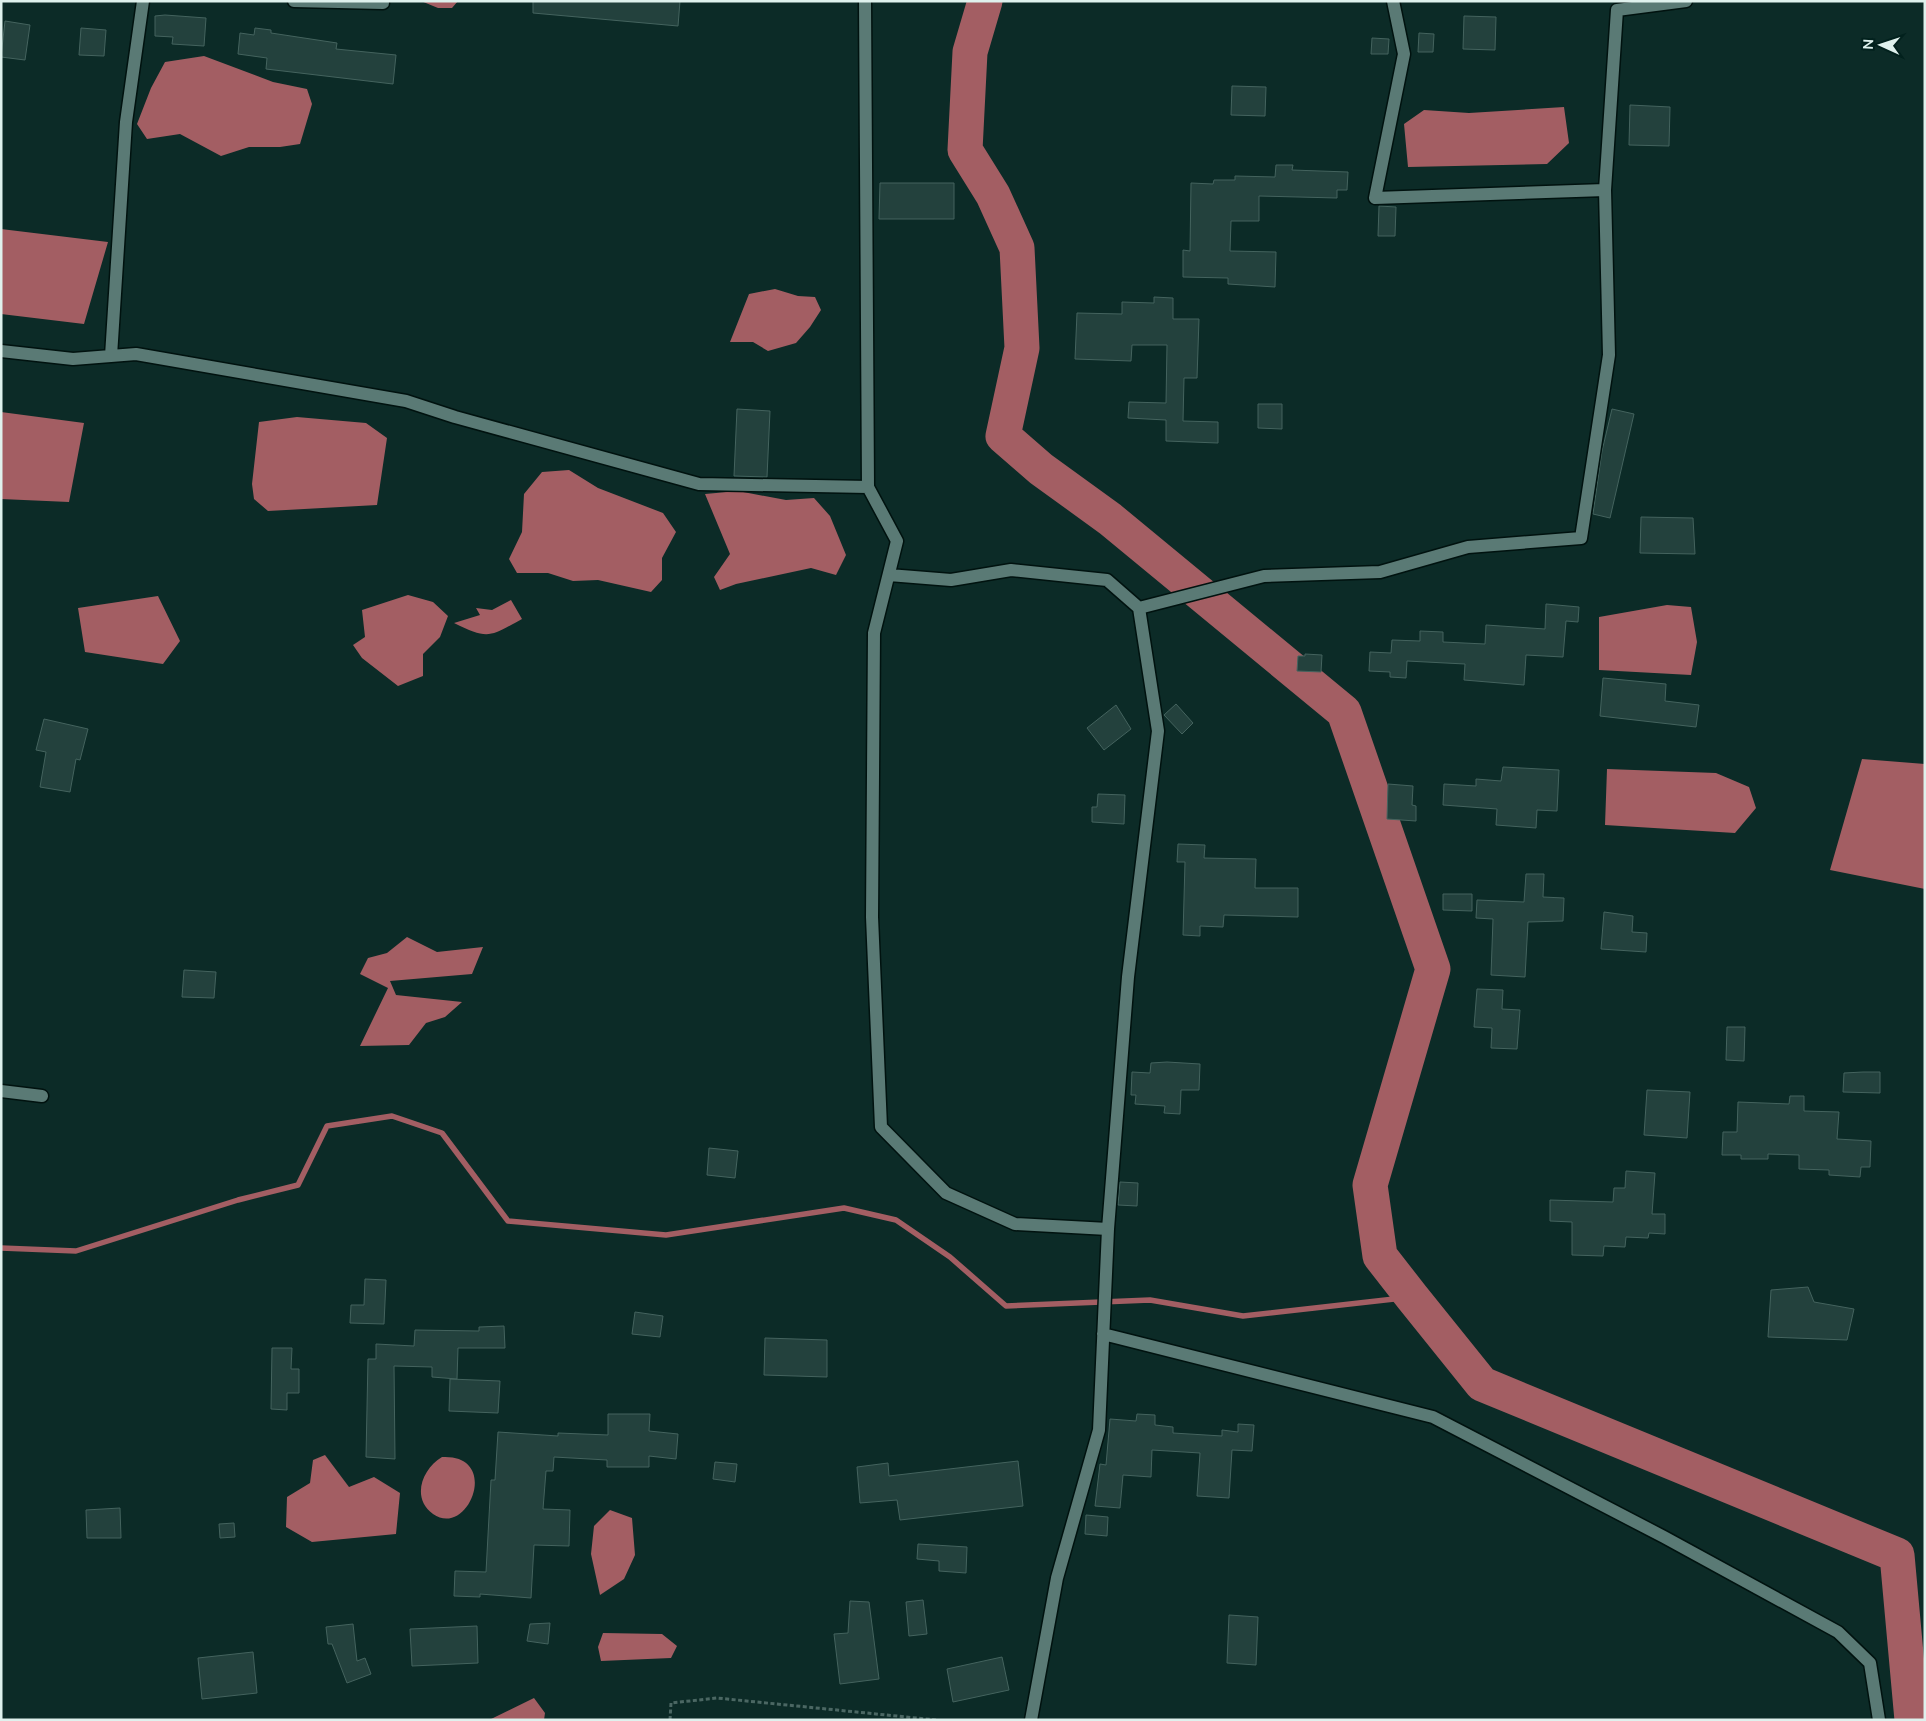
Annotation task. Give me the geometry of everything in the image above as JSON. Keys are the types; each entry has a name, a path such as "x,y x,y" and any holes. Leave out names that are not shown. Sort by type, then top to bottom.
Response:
{"street":[{"path":"111,356 126,122 142,1"},
{"path":"294,1 383,3"},
{"path":"865,1 868,487 898,541 874,633 872,917 881,1127 946,1193 1015,1224 1108,1229"},
{"path":"1393,1 1404,54 1375,198 1605,190"},
{"path":"1139,608 1264,576 1380,572 1468,548 1581,538 1609,355 1605,190 1617,10 1686,1"},
{"path":"1,351 73,358 136,354 406,401 473,422 699,484 868,487"},
{"path":"889,575 951,580 1011,570 1107,580 1139,608 1158,731 1128,977 1108,1229 1099,1430 1056,1578 1031,1720"},
{"path":"1,1091 42,1096"},
{"path":"1103,1334 1433,1417 1664,1537 1838,1632 1870,1663 1879,1720"}],"path":[{"path":"670,1720 671,1702 716,1698 936,1720"}],"shaded area":[{"path":"421,1 458,1 452,8 438,8"},
{"path":"204,56 273,82 307,89 312,104 300,144 280,147 249,147 221,156 180,134 147,139 137,124 151,88 165,62"},
{"path":"1564,107 1569,143 1547,164 1408,167 1404,124 1424,110 1469,113"},
{"path":"1,229 108,242 84,324 1,314"},
{"path":"775,289 798,296 815,297 821,310 810,327 796,343 768,351 753,342 730,342 749,294"},
{"path":"1,412 84,423 69,502 1,499"},
{"path":"297,417 366,423 387,438 377,505 268,511 254,499 252,484 259,422"},
{"path":"569,470 598,488 663,513 676,532 662,558 662,580 651,592 598,580 573,581 548,573 517,573 509,559 522,532 524,494 542,472"},
{"path":"738,491 786,500 814,498 830,516 846,555 836,575 811,568 736,584 720,590 714,577 730,554 705,494"},
{"path":"408,595 433,602 448,616 440,637 423,654 423,676 398,686 362,658 353,645 365,637 362,610"},
{"path":"158,596 180,641 163,664 85,652 78,608"},
{"path":"511,600 522,619 495,633 482,634 454,623 480,615 476,608 492,610"},
{"path":"1667,605 1691,607 1697,642 1691,675 1599,670 1599,617"},
{"path":"1862,759 1925,764 1925,889 1830,870"},
{"path":"1607,769 1716,773 1749,787 1756,808 1735,833 1605,825"},
{"path":"407,937 437,952 483,947 472,974 390,981 396,995 462,1002 445,1017 426,1023 409,1045 360,1046 388,988 360,974 368,958 387,953"},
{"path":"325,1455 349,1487 374,1477 400,1493 396,1534 312,1542 286,1527 287,1497 310,1483 313,1460"},
{"path":"442,1457 460,1460 471,1468 475,1480 473,1494 467,1506 458,1515 446,1519 433,1514 426,1507 422,1500 421,1492 422,1484 429,1469"},
{"path":"610,1510 632,1518 635,1555 624,1579 600,1595 591,1554 594,1526"},
{"path":"603,1633 662,1634 677,1646 671,1658 601,1661 598,1647"},
{"path":"534,1698 545,1713 544,1720 489,1720"}],"building":[{"path":"533,1 680,1 678,26 533,13"},
{"path":"155,16 206,18 204,46 172,44 173,37 155,36"},
{"path":"1464,16 1496,17 1495,50 1463,49"},
{"path":"5,21 30,25 25,60 1,57"},
{"path":"81,28 106,30 104,56 79,55"},
{"path":"255,28 271,30 271,33 337,43 336,49 396,55 393,84 266,69 267,58 238,54 240,33 254,35"},
{"path":"1419,33 1434,34 1433,52 1418,52"},
{"path":"1372,38 1389,39 1388,54 1371,54"},
{"path":"1232,86 1266,87 1265,116 1231,115"},
{"path":"1630,105 1670,107 1669,146 1629,145"},
{"path":"1276,165 1293,165 1292,170 1348,172 1347,190 1337,190 1337,198 1259,196 1259,221 1231,221 1230,251 1276,252 1275,287 1228,284 1228,278 1183,277 1183,250 1190,251 1191,183 1213,184 1214,180 1235,180 1235,176 1275,177"},
{"path":"880,183 954,183 954,219 879,219"},
{"path":"1379,206 1396,207 1395,236 1378,236"},
{"path":"1154,297 1173,298 1173,319 1199,319 1197,378 1184,378 1183,421 1218,422 1218,443 1166,441 1166,420 1128,418 1129,402 1166,403 1167,345 1132,345 1131,361 1075,359 1077,313 1122,314 1122,302 1154,303"},
{"path":"1258,404 1282,404 1282,429 1258,428"},
{"path":"737,409 770,411 767,477 734,476"},
{"path":"1612,409 1634,414 1610,518 1593,514 1602,451"},
{"path":"1641,517 1693,518 1695,554 1640,553"},
{"path":"1546,604 1579,607 1578,622 1566,621 1563,657 1526,655 1524,685 1464,680 1465,664 1407,661 1406,678 1390,677 1390,672 1369,671 1370,652 1391,653 1392,640 1420,641 1420,631 1443,632 1443,642 1485,644 1486,625 1545,629"},
{"path":"1305,654 1322,655 1321,672 1297,671 1298,656 1305,656"},
{"path":"1603,678 1666,684 1665,701 1699,705 1696,727 1600,716"},
{"path":"1176,704 1193,723 1182,734 1164,715"},
{"path":"1116,705 1131,729 1104,750 1087,728"},
{"path":"44,719 88,729 80,760 76,759 70,792 40,787 46,752 36,750"},
{"path":"1503,767 1559,770 1557,811 1537,810 1536,828 1496,825 1497,809 1443,805 1444,784 1476,786 1476,779 1501,781"},
{"path":"1388,784 1413,786 1412,805 1416,806 1416,821 1387,819"},
{"path":"1098,794 1125,795 1124,824 1092,822 1092,807 1097,807"},
{"path":"1178,844 1205,845 1204,858 1256,859 1255,888 1298,888 1298,917 1224,915 1223,927 1200,926 1200,936 1183,935 1185,862 1177,862"},
{"path":"1526,874 1544,874 1543,897 1564,898 1563,921 1528,922 1525,977 1491,975 1493,919 1476,918 1477,900 1524,902"},
{"path":"1443,894 1472,894 1472,911 1443,910"},
{"path":"1604,912 1633,916 1632,932 1647,933 1646,952 1601,949"},
{"path":"184,970 216,972 214,998 182,997"},
{"path":"1477,989 1503,990 1502,1009 1520,1010 1517,1049 1491,1048 1492,1028 1474,1027"},
{"path":"1727,1027 1745,1027 1744,1061 1726,1060"},
{"path":"1151,1063 1200,1064 1199,1090 1181,1090 1180,1114 1164,1113 1165,1106 1135,1104 1136,1095 1131,1095 1132,1072 1150,1073"},
{"path":"1880,1072 1880,1093 1843,1092 1844,1073"},
{"path":"1647,1090 1690,1092 1687,1138 1644,1135"},
{"path":"1790,1096 1804,1096 1804,1111 1839,1112 1837,1139 1871,1141 1870,1167 1861,1167 1860,1177 1829,1175 1829,1170 1799,1169 1799,1155 1768,1154 1768,1159 1741,1159 1741,1155 1722,1155 1723,1132 1737,1132 1738,1102 1789,1104"},
{"path":"709,1148 738,1151 735,1178 707,1175"},
{"path":"1626,1171 1655,1173 1652,1214 1665,1214 1665,1234 1649,1233 1648,1238 1626,1237 1625,1247 1604,1246 1603,1256 1572,1255 1572,1222 1550,1221 1550,1200 1613,1202 1614,1188 1625,1188"},
{"path":"1120,1182 1138,1183 1137,1206 1118,1205"},
{"path":"365,1279 386,1280 384,1324 350,1323 351,1305 364,1305"},
{"path":"1808,1287 1814,1302 1854,1309 1847,1340 1768,1337 1771,1290"},
{"path":"635,1312 663,1316 660,1337 632,1334"},
{"path":"504,1326 505,1348 458,1348 457,1379 432,1377 432,1367 394,1366 395,1459 366,1457 368,1359 376,1359 376,1344 414,1346 415,1330 479,1331 479,1327"},
{"path":"765,1338 827,1340 827,1377 764,1375"},
{"path":"272,1348 292,1348 291,1369 299,1369 299,1393 287,1393 287,1410 271,1409"},
{"path":"450,1379 500,1381 498,1413 449,1411"},
{"path":"608,1414 650,1414 649,1431 678,1434 676,1459 649,1456 649,1467 607,1467 607,1460 554,1457 553,1471 546,1471 543,1509 570,1510 569,1546 534,1545 531,1598 480,1594 480,1597 454,1596 455,1571 486,1572 491,1480 495,1480 498,1432 558,1436 558,1433 608,1435"},
{"path":"1137,1414 1155,1415 1155,1425 1173,1427 1173,1433 1222,1436 1222,1430 1238,1432 1238,1424 1254,1425 1252,1451 1232,1450 1229,1498 1197,1496 1200,1453 1152,1450 1151,1477 1123,1475 1120,1508 1095,1506 1100,1464 1106,1465 1110,1419 1136,1421"},
{"path":"1018,1461 1023,1506 900,1520 897,1500 860,1503 857,1467 888,1463 889,1476"},
{"path":"715,1462 737,1464 735,1482 713,1479"},
{"path":"120,1508 121,1538 87,1538 86,1510"},
{"path":"1086,1515 1108,1517 1107,1536 1085,1534"},
{"path":"234,1523 235,1537 220,1538 219,1524"},
{"path":"918,1544 967,1547 966,1573 939,1571 939,1561 917,1559"},
{"path":"923,1600 927,1634 909,1636 906,1602"},
{"path":"850,1601 869,1602 879,1679 840,1684 834,1634 848,1633"},
{"path":"1229,1615 1258,1617 1256,1665 1227,1663"},
{"path":"550,1623 548,1644 527,1641 530,1624"},
{"path":"353,1624 357,1661 365,1658 371,1674 347,1683 332,1644 328,1644 326,1627"},
{"path":"477,1626 478,1663 412,1666 410,1629"},
{"path":"253,1652 257,1693 202,1699 198,1658"},
{"path":"1002,1657 1009,1690 953,1702 947,1669"}],"waterway":[{"path":"985,1 970,52 965,150 993,195 1017,248 1022,348 1003,436 1041,469 1110,519 1344,712 1433,969 1370,1185 1380,1256 1482,1384 1897,1555 1912,1720"},
{"path":"1,1248 76,1251 238,1200 298,1185 327,1126 392,1116 442,1133 508,1221 666,1235 844,1208 896,1220 950,1257 1006,1306 1150,1300 1243,1316 1412,1297"}]}
